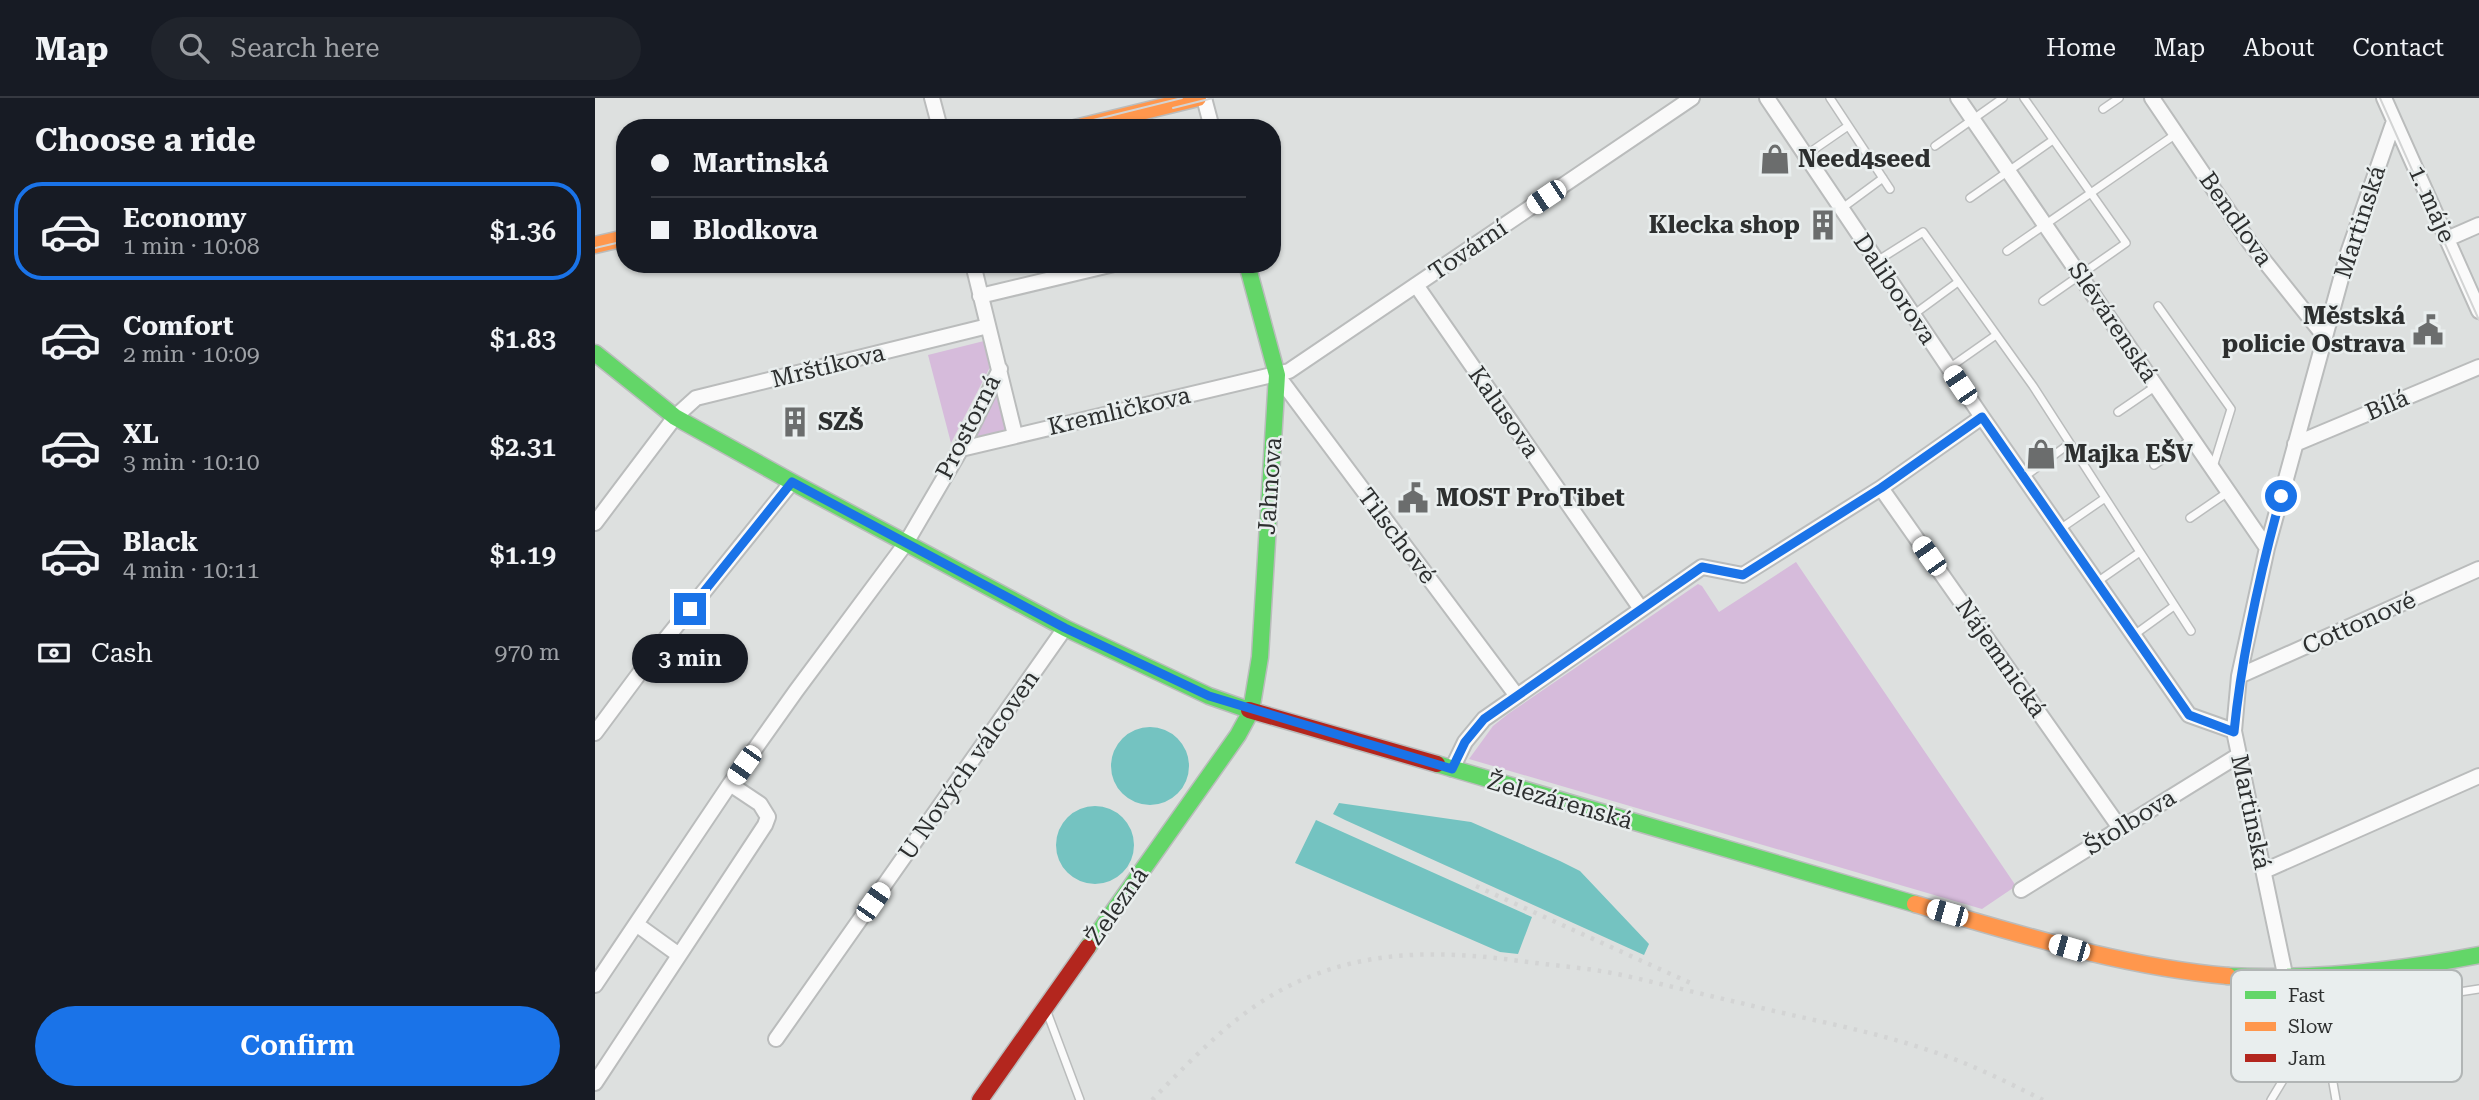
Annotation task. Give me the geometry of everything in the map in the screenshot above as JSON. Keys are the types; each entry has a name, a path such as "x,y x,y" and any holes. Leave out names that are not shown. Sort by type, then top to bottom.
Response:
{"street":[{"path":"932,98 938,119"},
{"path":"1112,119 1198,98"},
{"path":"1204,98 1210,119"},
{"name":"Tovární","path":"1277,375 1289,371 1692,98"},
{"name":"Slévárenská","path":"1958,98 2267,548"},
{"name":"Bendlova","path":"2152,98 2250,243 2325,337"},
{"name":"1. máje","path":"2384,98 2479,311"},
{"name":"Daliborova","path":"1772,100 1805,156 2189,715 2234,732"},
{"name":"Martinská","path":"2284,970 2234,732 2239,676 2267,548 2348,253 2394,121"},
{"path":"2447,239 2479,225"},
{"path":"595,245 616,240"},
{"name":"Prostorná","path":"595,985 730,784 906,543 961,449 1000,369 974,273"},
{"path":"980,296 1076,273"},
{"name":"Jahnova","path":"1249,273 1277,375 1260,657 1251,711"},
{"name":"Kalusova","path":"1416,285 1641,609"},
{"name":"Mrštíkova","path":"595,523 675,418 696,398 988,326"},
{"name":"Železárenská","path":"595,354 675,418 1065,628 1209,696 1251,711 2069,948 2166,969 2231,976"},
{"name":"Bílá","path":"2295,444 2479,367"},
{"path":"1000,369 1015,435"},
{"name":"Kremličkova","path":"961,449 1277,375"},
{"name":"Tilschové","path":"1277,375 1517,696"},
{"path":"1452,769 1461,749 1477,726 1702,567 1743,575 1881,488 1982,417"},
{"path":"595,733 656,651 792,482"},
{"name":"Nájemnická","path":"1881,488 2120,828"},
{"name":"Cottonové","path":"2239,676 2479,569"},
{"name":"U Nových válcoven","path":"776,1039 1065,628"},
{"name":"Železná","path":"980,1100 1238,734 1251,711"},
{"name":"Štolbova","path":"2021,890 2239,755"},
{"path":"2264,871 2479,776"},
{"path":"595,1083 765,825 768,817 760,804 730,784"},
{"path":"636,924 678,955"},
{"name":"Železárenská","path":"2397,970 2479,955"}],"lane":[{"path":"1830,98 1889,189"},
{"path":"1935,146 2003,98"},
{"path":"2024,98 2126,243 2043,301"},
{"path":"2103,109 2119,98"},
{"path":"1805,156 1848,126"},
{"path":"2007,251 2176,134"},
{"path":"1971,198 2053,140"},
{"path":"1841,209 1883,178"},
{"path":"1877,261 1923,232 2033,386 2191,631"},
{"path":"1913,315 1958,282"},
{"path":"2158,306 2231,409 2213,468"},
{"path":"1949,368 1996,335"},
{"path":"2118,412 2157,385"},
{"path":"2154,465 2193,439"},
{"path":"2024,477 2069,444"},
{"path":"2190,518 2229,492"},
{"path":"2060,529 2105,498"},
{"path":"2097,582 2140,552"},
{"path":"2134,635 2174,606"},
{"path":"1045,1008 1080,1100"},
{"path":"2271,1100 2282,1082"},
{"path":"2333,1082 2336,1100"}],"shaded area":[{"path":"984,341 990,367 951,443 928,355"},
{"path":"997,388 1007,432 970,441"},
{"path":"1796,562 2016,886 1982,909 1469,759 1493,726 1508,714 1698,584 1719,612"}],"water":[{"path":"1142,727 1158,727 1172,733 1183,744 1189,758 1189,774 1183,788 1172,799 1158,805 1142,805 1128,799 1117,788 1111,774 1111,758 1117,744 1128,733"},
{"path":"1339,803 1471,822 1560,861 1580,871 1649,944 1644,955 1345,820 1333,814"},
{"path":"1095,806 1110,809 1122,818 1131,830 1134,845 1131,860 1122,872 1110,881 1095,884 1080,881 1068,872 1059,860 1056,845 1059,830 1068,818 1080,809"},
{"path":"1316,820 1532,917 1518,954 1500,952 1295,863"}],"tram line":[{"path":"1097,119 1182,98"},
{"path":"1173,108 1213,98"},
{"path":"2380,98 2479,320"},
{"path":"595,248 616,243"}],"railway":[{"path":"1476,886 1695,985"},
{"path":"1152,1100 1226,1028 1246,1012 1290,985 1340,966 1393,956 1420,955 1501,959 1606,972 1648,981 1908,1044 1959,1061 2043,1100"}],"traffic: fast":[{"path":"1088,947 1238,735 1251,711 1260,657 1277,375 1249,273"},
{"path":"595,353 675,417 792,482 1065,628 1209,696 1249,710"},
{"path":"1437,764 1915,904"},
{"path":"2381,970 2479,955"}],"traffic: slow":[{"path":"1112,119 1198,98"},
{"path":"595,245 616,240"},
{"path":"1915,904 2108,957 2228,976"}],"traffic: jam":[{"path":"1249,710 1437,764"},
{"path":"980,1100 1088,947"}],"place":[{"name":"Need4seed","path":"1775,159"},
{"name":"Klecka shop","path":"1823,225"},
{"name":"Městská policie Ostrava","path":"2428,330"},
{"name":"SZŠ","path":"795,422"},
{"name":"Majka EŠV","path":"2041,454"},
{"name":"MOST ProTibet","path":"1413,498"}],"route":[{"path":"690,609 792,482 1065,628 1218,700 1452,769 1465,742 1484,719 1702,567 1743,575 1881,488 1982,417 2189,715 2234,732 2239,676 2281,496"}]}
